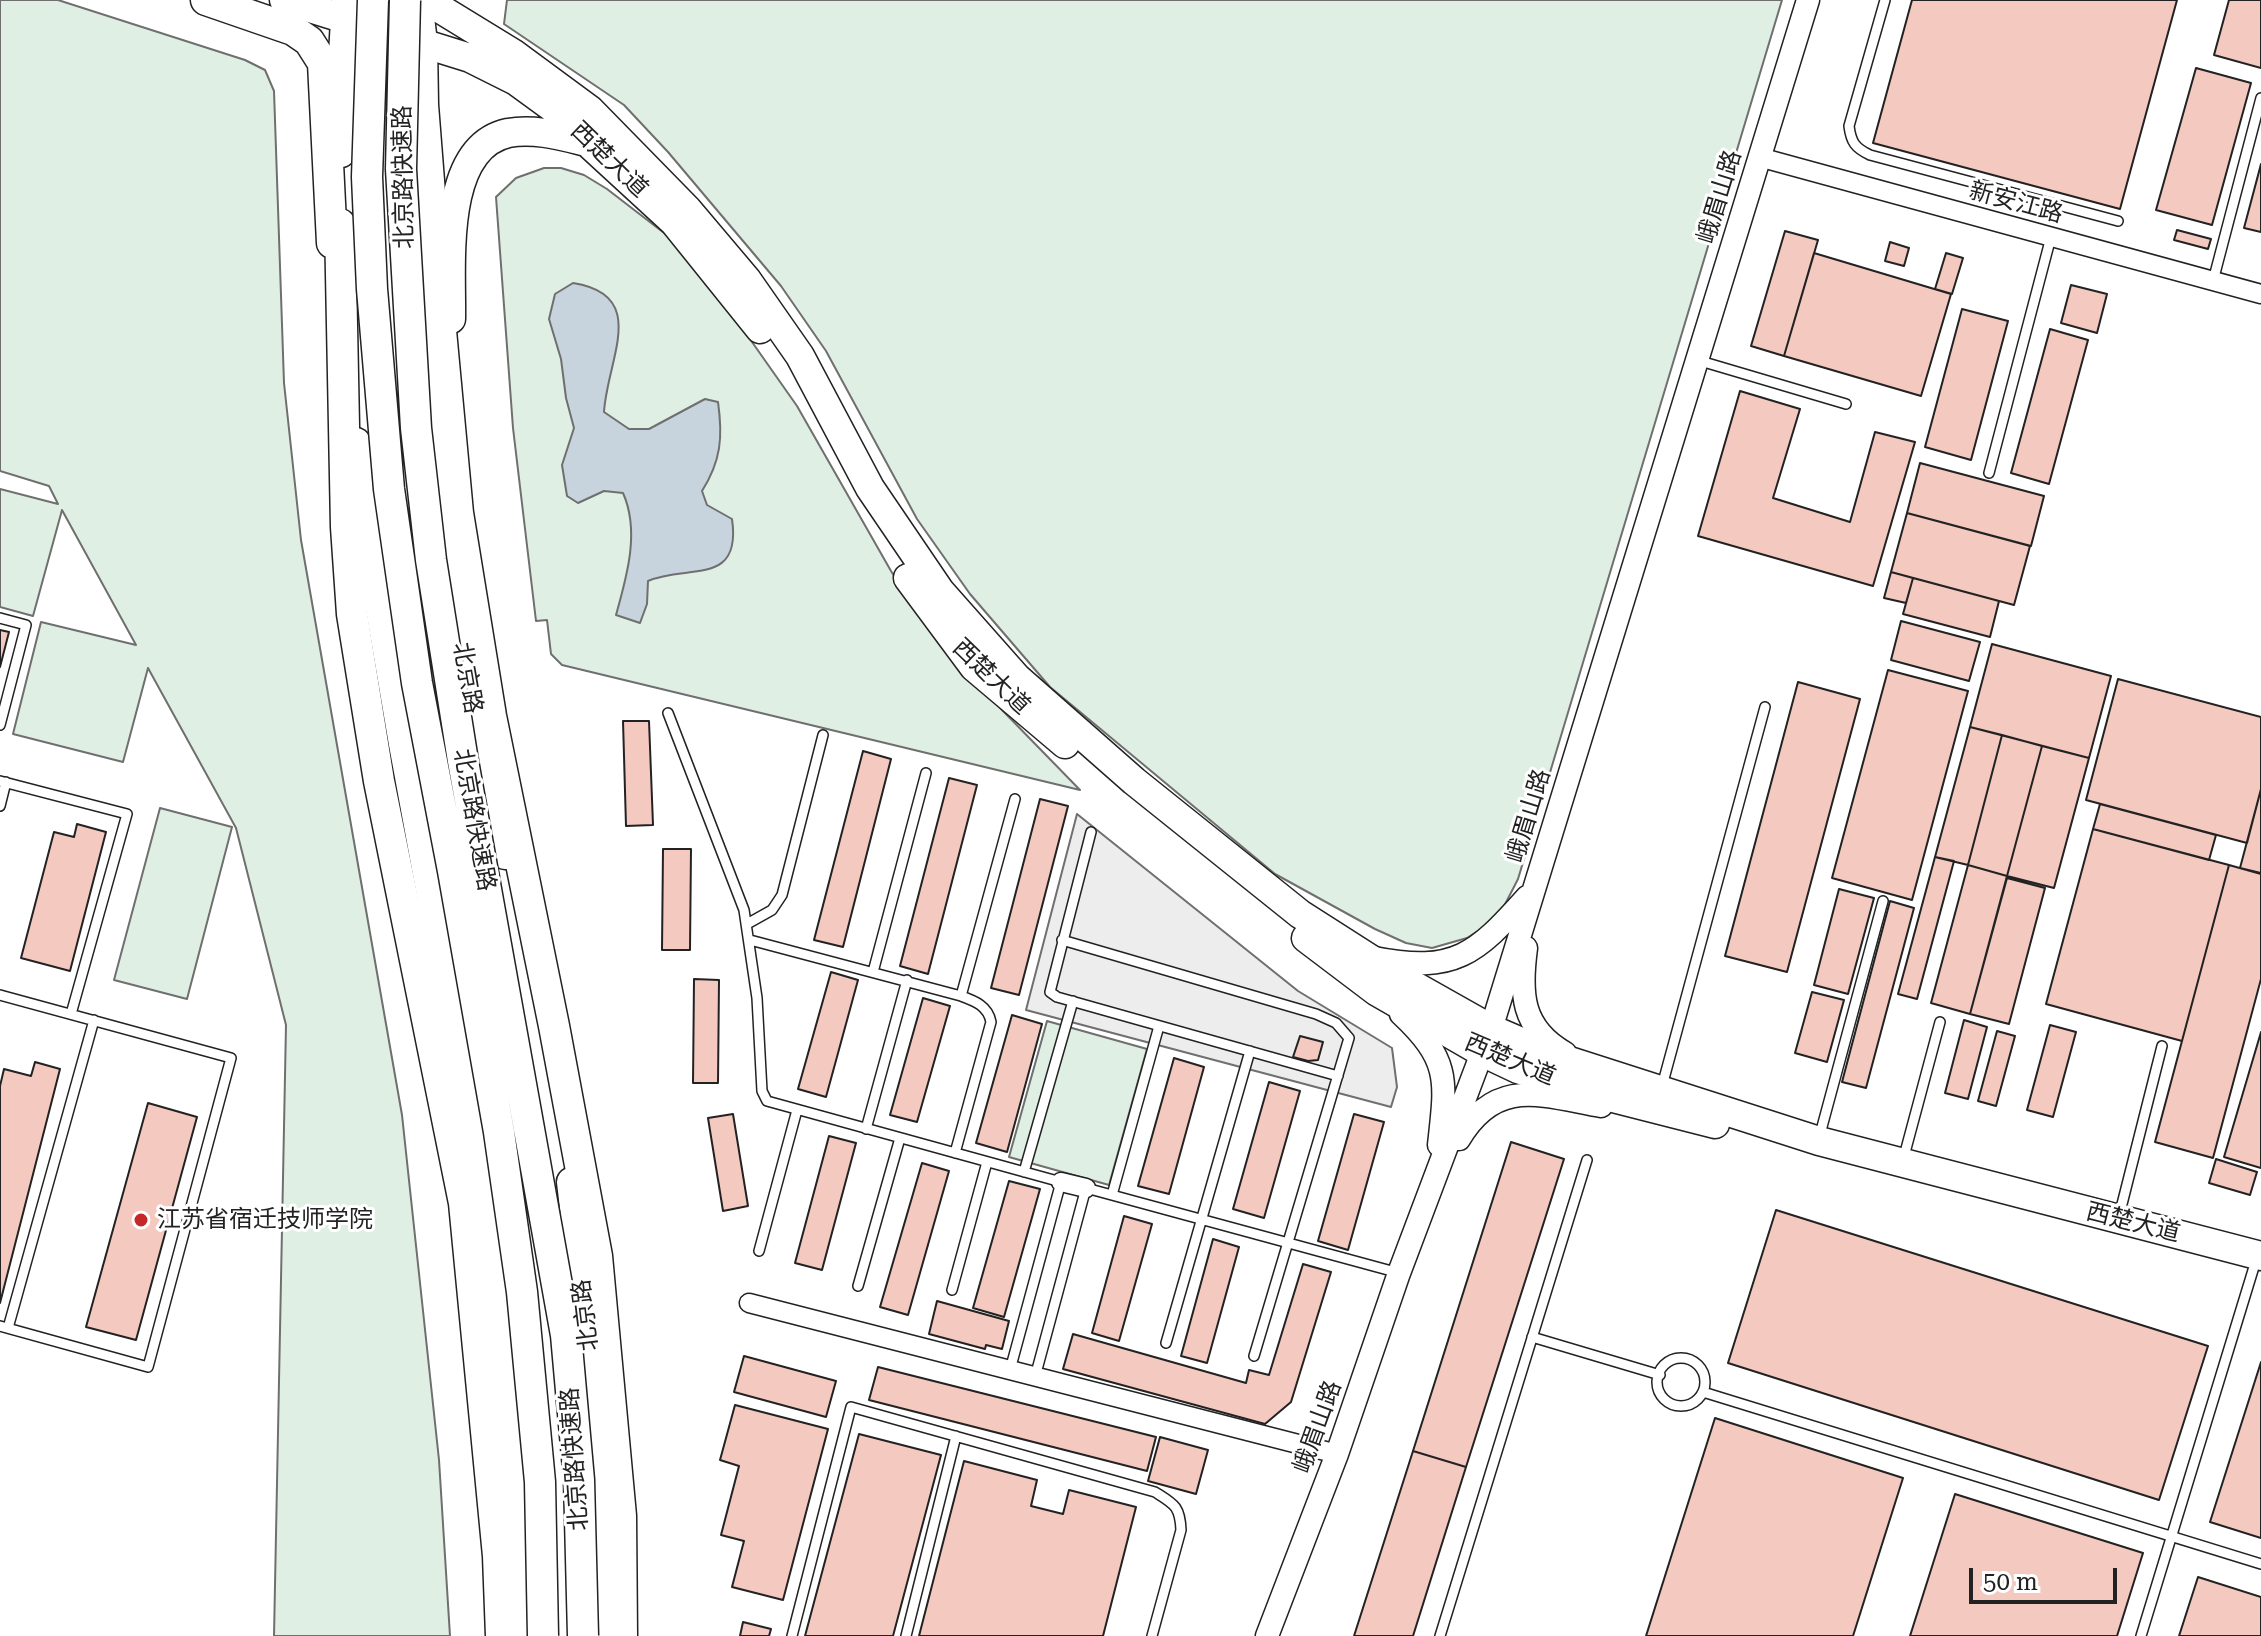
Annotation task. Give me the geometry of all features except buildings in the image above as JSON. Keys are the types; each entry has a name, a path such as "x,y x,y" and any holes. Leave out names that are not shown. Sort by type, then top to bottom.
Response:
{"highway":[{"path":"206,0 293,30 309,41 323,63 352,614 379,781 464,1203 498,1556 501,1636"},
{"name":"北京路快速路","path":"373,0 367,177 372,289 389,489 417,683 494,1101 522,1292 540,1482 543,1636"},
{"name":"北京路快速路","path":"405,0 401,169 416,428 431,560 463,761 566,1335 579,1480 583,1636"},
{"path":"416,0 458,513 491,716 597,1256 621,1516 622,1636"},
{"path":"340,224 345,485"}],"main road":[{"name":"西楚大道","path":"284,0 346,10 417,41 470,58 516,81 564,116 587,142 674,222 761,330 800,388 867,512 908,577 974,667 1287,924 1376,991 1487,1041 1524,1045 1819,1141 2259,1256"},
{"name":"西楚大道","path":"426,0 514,54 590,110 687,209 747,280 800,356 870,488 940,591 1017,678 1134,781 1300,914 1487,1041 1518,1069 1728,1128 1819,1141"},
{"path":"346,10 341,89 340,224 345,330 359,476 403,744 494,1235 523,1563 522,1636"},
{"name":"北京路","path":"417,41 410,203 436,457 466,683 525,945 568,1161 594,1381 600,1547 598,1636"},
{"path":"449,404 457,191 468,164 484,143 507,134 552,133 587,142"}],"street":[{"name":"峨眉山路","path":"1267,1636 1337,1454 1399,1273 1487,1041 1808,0"},
{"name":"新安江路","path":"1759,157 2261,294"},
{"path":"1365,956 1398,963 1430,963 1471,952 1491,937 1534,891"},
{"path":"1534,891 1523,975 1528,1016 1555,1047 1590,1067"},
{"path":"1376,991 1425,1037 1436,1056 1444,1094 1435,1178"},
{"path":"1435,1178 1470,1120 1494,1102 1509,1097 1536,1094 1728,1128"},
{"path":"1061,1182 1086,1188"},
{"path":"749,1303 1337,1454"}],"lane":[{"path":"1885,0 1849,126 1851,140 1858,149 1870,155 2118,221"},
{"path":"2213,281 2261,98"},
{"path":"1989,473 2051,237"},
{"path":"1697,360 1846,404"},
{"path":"0,618 26,625 0,725"},
{"path":"1662,1089 1765,707"},
{"path":"668,713 747,924 757,998 762,1091 767,1101 1061,1182 1010,1370"},
{"path":"747,924 772,910 782,895 823,735"},
{"path":"873,972 926,773"},
{"path":"0,806 3,782 127,814 71,1014"},
{"path":"961,996 1015,799"},
{"path":"1091,832 1050,992 1338,1076"},
{"path":"1819,1141 1883,901"},
{"path":"750,940 961,996 977,1002 989,1013 991,1022 955,1153"},
{"path":"1062,940 1323,1017 1345,1030 1349,1038 1254,1356"},
{"path":"866,1129 907,980"},
{"path":"0,995 94,1020 231,1058 148,1367 4,1327 94,1020"},
{"path":"1024,1172 1073,1001"},
{"path":"1902,1163 1940,1022"},
{"path":"1112,1195 1159,1026"},
{"path":"2118,1219 2162,1046"},
{"path":"1166,1343 1250,1051"},
{"path":"759,1251 797,1110"},
{"path":"858,1286 900,1138"},
{"path":"1440,1636 1587,1160"},
{"path":"952,1290 987,1162"},
{"path":"1035,1377 1086,1188 1399,1273"},
{"path":"2141,1636 2259,1256"},
{"path":"1532,1337 1660,1375"},
{"path":"1679,1358 1695,1362 1705,1376 1703,1392 1692,1405 1675,1406 1661,1396 1657,1380 1664,1365 1679,1358"},
{"path":"1703,1392 2261,1564"},
{"path":"792,1636 851,1407 1155,1492 1173,1503 1180,1515 1181,1530 1152,1636"},
{"path":"906,1636 956,1436"}],"green space":[{"path":"0,0 58,0 245,60 265,70 274,91 284,383 301,540 402,1115 439,1460 450,1636 274,1636 286,1025 236,828 148,668 123,762 13,734 41,622 136,645 62,510 33,616 0,607 0,489 58,504 49,486 0,471"},
{"path":"507,0 1782,0 1518,879 1498,918 1467,938 1432,948 1406,943 1375,929 1275,874 1050,687 970,594 917,519 826,351 781,286 668,152 624,105 504,24"},
{"path":"544,168 561,168 584,175 607,189 668,236 700,268 797,406 917,611 1003,711 1080,790 562,665 551,654 547,620 536,621 513,428 496,197 516,178"},
{"path":"160,808 232,827 187,999 114,980"},
{"path":"1047,1021 1147,1049 1109,1185 1009,1157"}],"shaded area":[{"path":"573,283 597,290 611,301 617,315 616,351 604,412 629,429 649,429 705,399 718,402 719,448 702,491 707,505 732,519 733,540 729,555 720,564 708,569 648,581 647,604 640,623 616,615 628,569 631,538 631,523 623,493 604,491 578,503 567,496 562,465 574,428 561,359 549,319 555,294"},
{"path":"1077,814 1298,991 1392,1048 1397,1087 1391,1107 1026,1010"}],"place":[{"name":"江苏省宿迁技师学院","path":"141,1220"}]}
